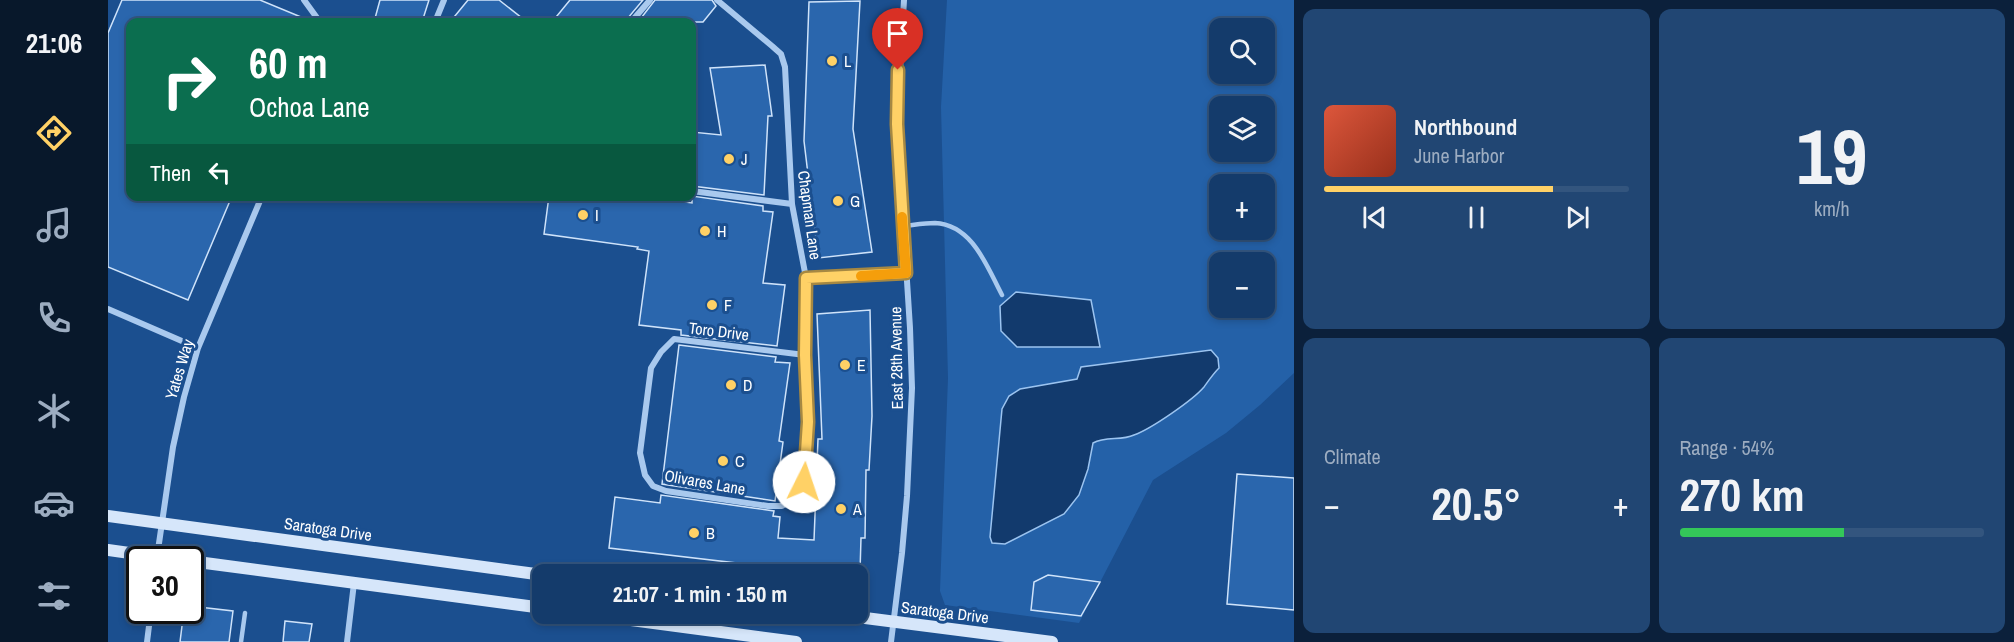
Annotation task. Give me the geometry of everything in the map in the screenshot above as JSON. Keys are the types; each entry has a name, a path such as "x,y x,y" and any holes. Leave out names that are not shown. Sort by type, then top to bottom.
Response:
{"main road":[{"name":"Saratoga Drive","path":"108,516 532,573"},
{"path":"108,550 126,553"},
{"path":"204,563 532,606"},
{"name":"Saratoga Drive","path":"868,618 1052,642"},
{"path":"661,624 796,642"}],"street":[{"path":"304,0 317,18"},
{"path":"437,18 444,0"},
{"path":"635,18 650,0"},
{"name":"Chapman Lane","path":"717,0 781,54 785,67 792,204 806,278 807,439 804,482 795,498"},
{"name":"East 28th Avenue","path":"891,642 902,553 910,434 911,376 897,124 898,70 904,0"},
{"path":"696,192 792,204"},
{"name":"Yates Way","path":"159,546 173,447 198,348 260,201"},
{"path":"806,278 906,273"},
{"path":"108,309 198,348"},
{"name":"Toro Drive","path":"645,410 651,368 661,352 674,339 805,355"},
{"name":"Olivares Lane","path":"645,410 640,453 645,475 653,486 666,491 768,506 782,506 795,498"},
{"path":"347,642 354,582"},
{"path":"147,642 149,624"}],"lane":[{"path":"903,226 937,223 966,235 977,249 1002,295"},
{"path":"241,642 245,612"}],"shaded area":[{"path":"947,0 1294,0 1294,373 1226,433 1153,480 1079,623 945,605 940,591 948,378 941,107"},
{"path":"1016,292 1091,300 1100,347 1017,347 1001,331 1000,306"},
{"path":"1211,350 1218,358 1219,368 1191,399 1161,421 1141,432 1129,437 1093,443 1088,469 1079,495 1064,514 1005,544 992,543 990,537 1002,409 1009,396 1020,389 1077,379 1081,367"}],"building":[{"path":"122,0 260,0 303,18 126,18 126,201 230,201 188,300 108,267 108,33"},
{"path":"380,0 429,0 423,18 375,18"},
{"path":"468,0 499,0 522,18 453,18"},
{"path":"570,0 643,0 628,18 555,18"},
{"path":"655,0 712,0 716,6 703,22 696,22 696,18 641,18"},
{"path":"860,1 853,129 872,252 818,258 804,141 809,2"},
{"path":"765,65 772,116 768,116 764,195 696,186 696,132 721,135 710,68"},
{"path":"696,197 763,206 763,211 773,212 763,283 785,285 777,346 681,335 681,330 639,325 649,251 637,249 638,247 544,234 548,201 692,203 696,201"},
{"path":"870,310 872,416 869,470 866,470 865,538 861,538 860,564 745,564 609,548 615,497 660,503 661,495 774,511 773,516 780,517 778,538 814,540 818,439 822,439 817,314"},
{"path":"679,345 776,357 775,362 790,363 779,441 783,442 775,501 662,484"},
{"path":"1237,474 1294,478 1294,610 1227,604"},
{"path":"1048,575 1100,582 1081,616 1031,610 1034,582"},
{"path":"204,608 233,611 229,642 180,642 182,624 204,624"},
{"path":"285,621 312,624 309,642 283,642"}],"slow traffic":[{"path":"861,276 906,273 902,217"}],"place":[{"name":"L","path":"832,61"},
{"name":"J","path":"729,159"},
{"name":"G","path":"838,201"},
{"name":"I","path":"583,215"},
{"name":"H","path":"705,231"},
{"name":"F","path":"712,305"},
{"name":"E","path":"845,365"},
{"name":"D","path":"731,385"},
{"name":"C","path":"723,461"},
{"name":"A","path":"841,509"},
{"name":"B","path":"694,533"}],"route":[{"path":"804,482 808,422 805,355 806,278 906,273 897,124 898,70"}]}
